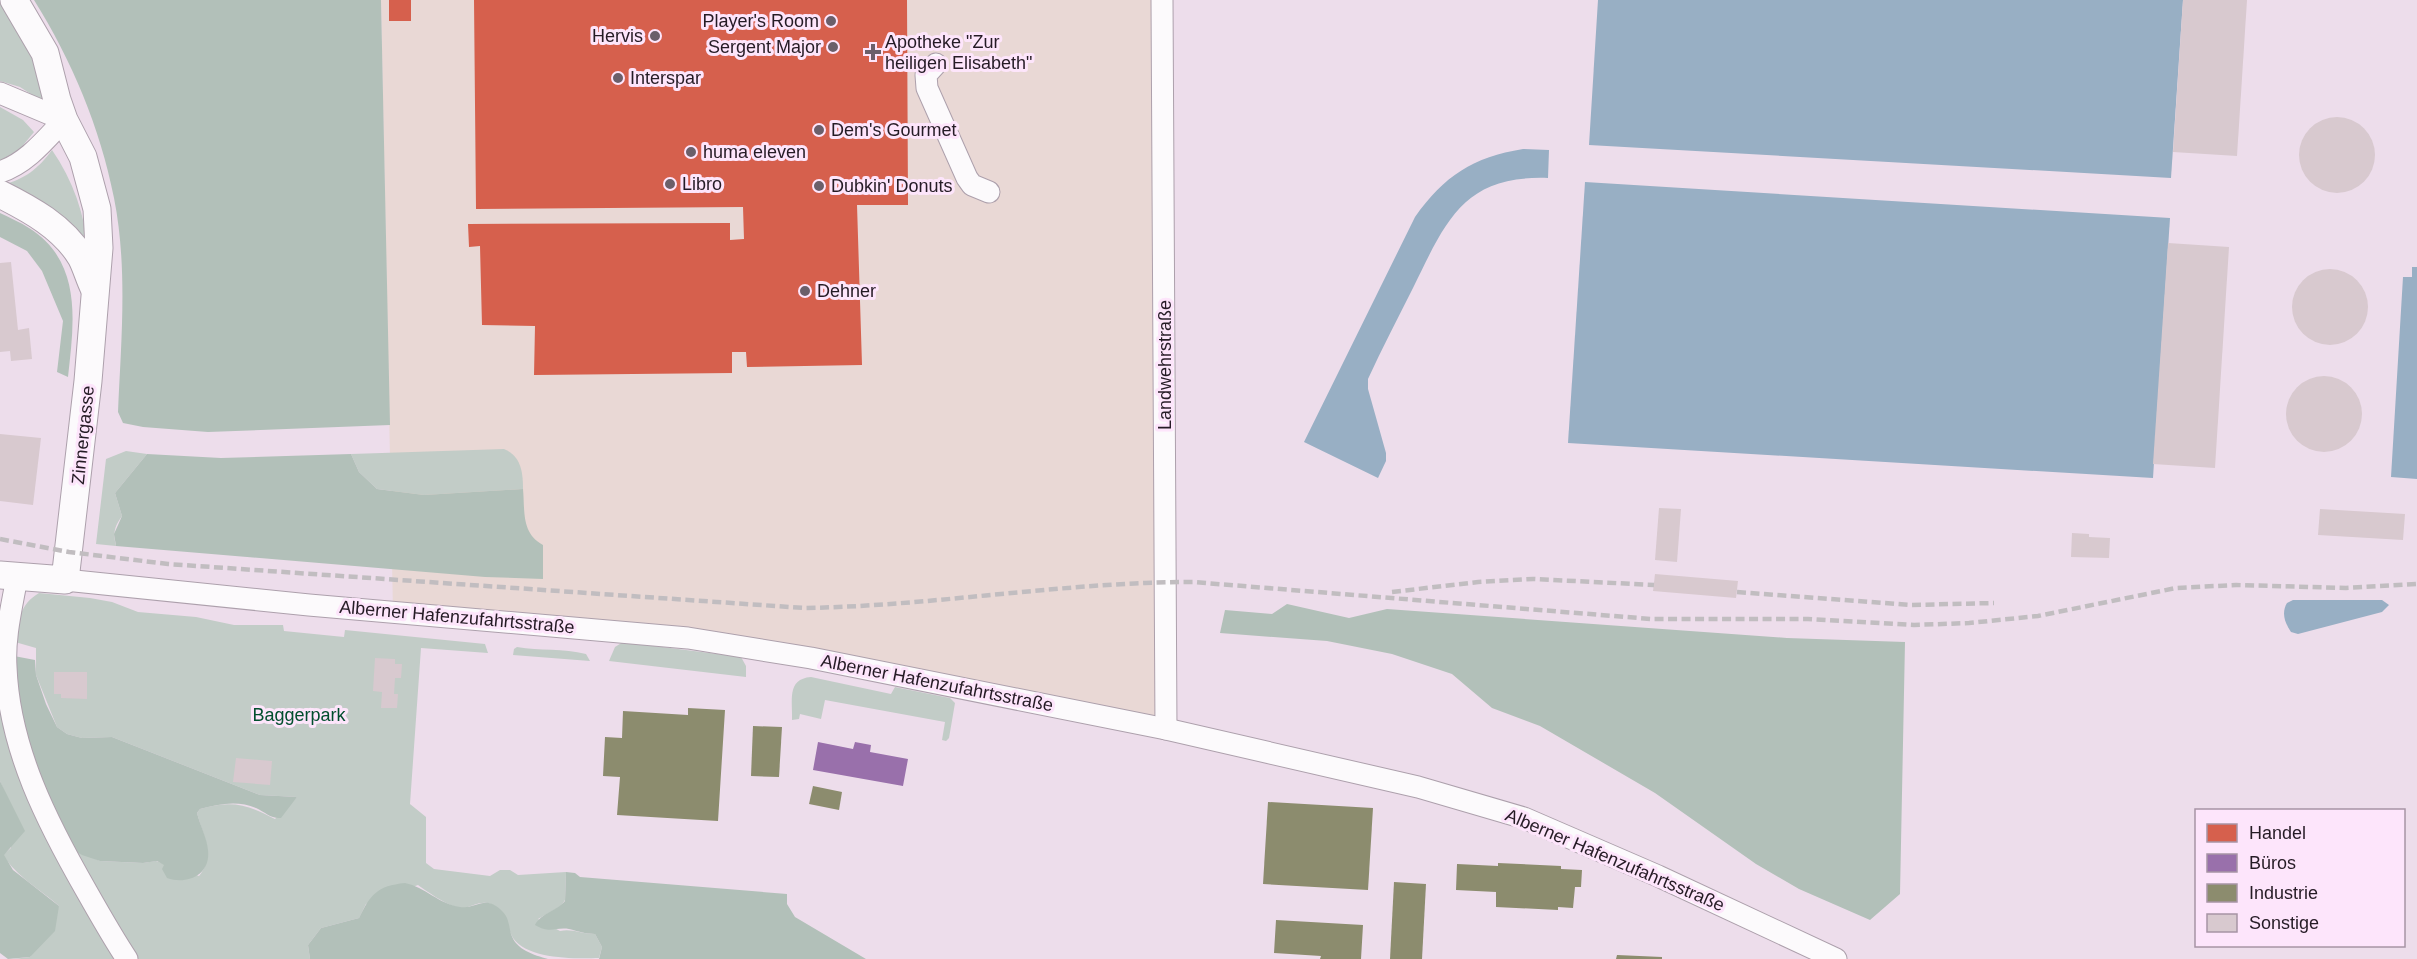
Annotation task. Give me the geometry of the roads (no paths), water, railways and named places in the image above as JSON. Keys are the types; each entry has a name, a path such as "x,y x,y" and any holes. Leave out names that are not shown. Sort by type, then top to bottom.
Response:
{"main road":[{"name":"Zinnergasse","path":"14,0 45,53 64,120 83,157 97,210 99,248 84,432 65,580"},
{"name":"Zinnergasse","path":"0,194 34,211 59,231 80,256 94,289"},
{"name":"Alberner Hafenzufahrtsstraße","path":"8,576 65,580"}],"street":[{"name":"Landwehrstraße","path":"1162,0 1166,729"},
{"path":"936,64 926,75 927,88 967,178 972,185 989,192"},
{"path":"0,93 64,120 32,154 0,172"},
{"path":"8,576 6,668 20,746 45,815 127,959"},
{"name":"Alberner Hafenzufahrtsstraße","path":"65,580 309,605 688,638 811,658 1166,729 1418,787 1524,818 1658,876 1836,959"}],"water":[{"path":"1598,0 2183,0 2171,178 1589,145"},
{"path":"1523,149 1549,150 1548,178 1519,179 1496,184 1477,194 1461,207 1436,242 1368,379 1368,389 1386,453 1386,461 1378,478 1304,442 1415,217 1437,190 1461,171 1489,157"},
{"path":"1585,182 2170,218 2153,478 1568,443"},
{"path":"2412,267 2417,267 2417,479 2391,477 2403,277 2412,277"},
{"path":"2293,600 2382,600 2389,605 2382,612 2298,634 2291,632 2284,618 2287,603"}],"railway":[{"path":"0,539 69,552 168,564 804,608 901,603 1096,586 1193,582 1651,619 1808,619 1914,625 1969,623 2038,616 2176,588 2236,585 2346,588 2417,584"},
{"path":"1392,592 1478,582 1533,579 1654,585"},
{"path":"1737,592 1911,605 1994,603"}],"place":[{"name":"Player's Room","path":"831,21"},
{"name":"Hervis","path":"655,36"},
{"name":"Sergent Major","path":"833,47"},
{"name":"Apotheke \"Zur heiligen Elisabeth\"","path":"873,52"},
{"name":"Interspar","path":"618,78"},
{"name":"Dem's Gourmet","path":"819,130"},
{"name":"huma eleven","path":"691,152"},
{"name":"Libro","path":"670,184"},
{"name":"Dubkin' Donuts","path":"819,186"},
{"name":"Dehner","path":"805,291"}],"park label":[{"name":"Baggerpark","path":"299,715"}]}
